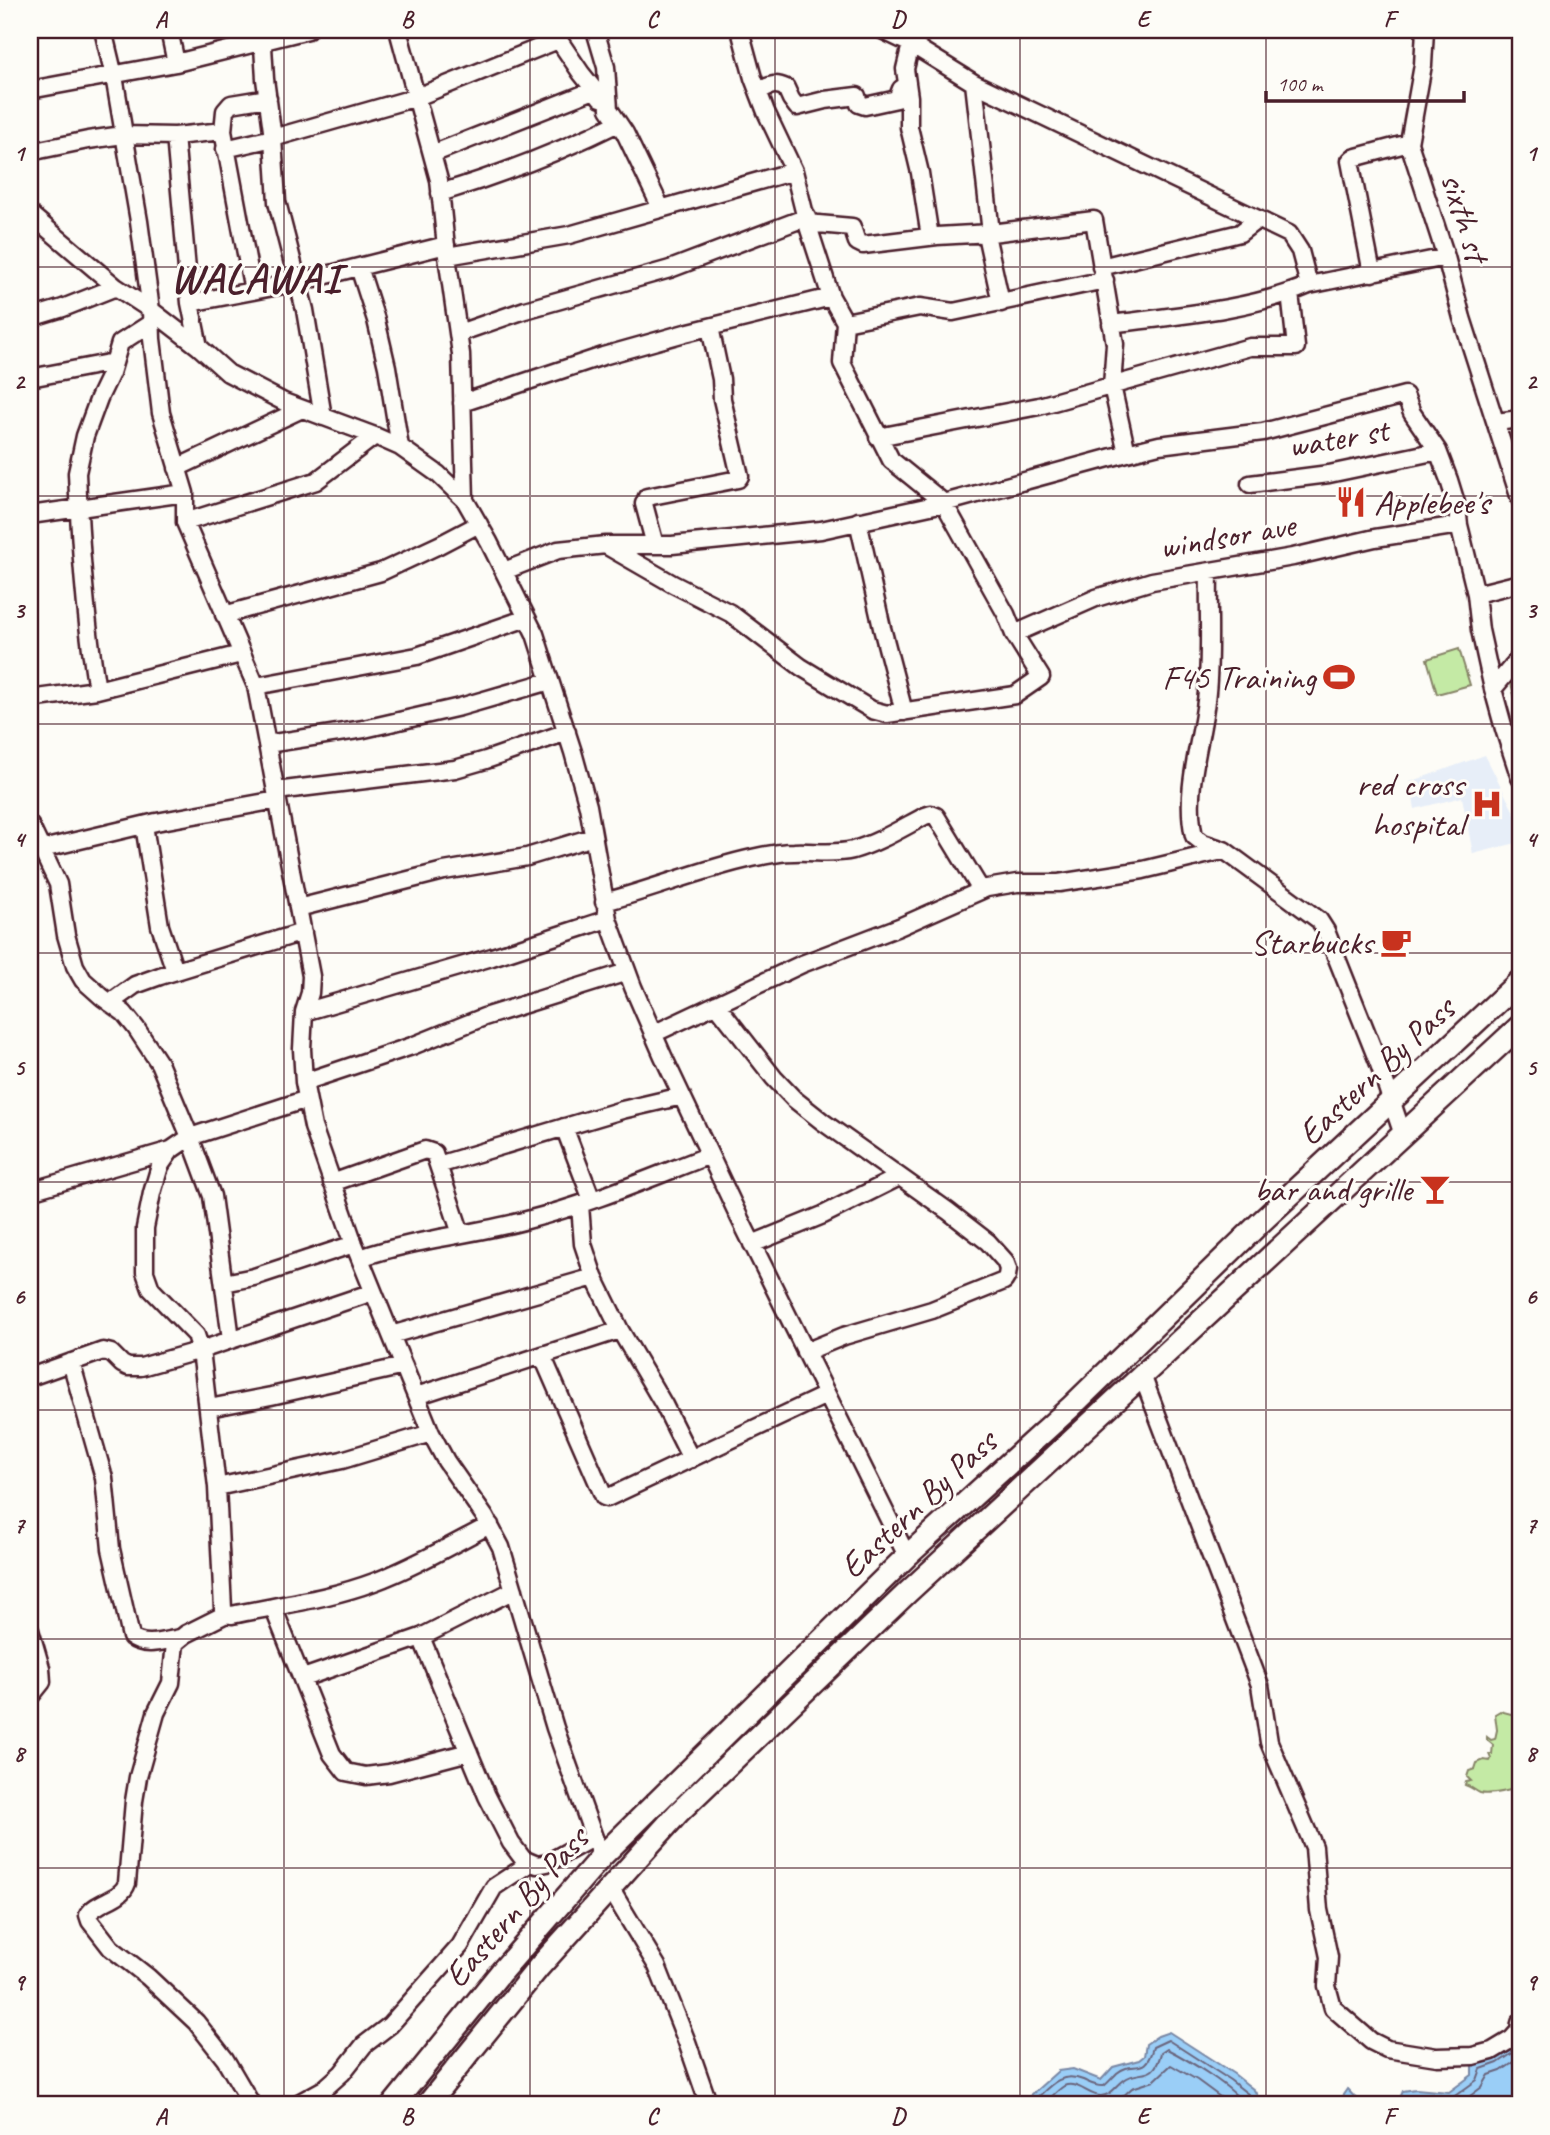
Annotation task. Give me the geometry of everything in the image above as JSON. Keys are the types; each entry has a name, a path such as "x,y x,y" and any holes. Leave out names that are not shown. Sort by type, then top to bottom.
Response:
{"main road":[{"name":"Eastern By Pass","path":"393,2105 598,1847 907,1556 1072,1406 1261,1222 1520,981"},
{"name":"Eastern By Pass","path":"427,2105 539,1967 678,1814 906,1593 1520,1026"}],"street":[{"path":"103,30 114,76 139,221 161,414 185,494 185,522 256,686 311,976 310,993 304,1013 302,1049 304,1082 313,1128 357,1251 431,1433 501,1547 555,1728 598,1847 537,1865 523,1859 487,1796 421,1637"},
{"path":"169,30 176,63"},
{"path":"30,90 176,63 262,36 308,30"},
{"path":"398,30 440,193 459,333 465,500"},
{"path":"596,30 606,67 609,108"},
{"path":"606,545 730,613 801,667 872,710 887,714 1015,695 1041,677 1014,634 1006,614 944,503 891,460 842,363 845,322 831,297 794,171 766,112 740,30"},
{"path":"883,30 974,83 1289,234 1300,251 1308,285"},
{"name":"sixth st","path":"1425,30 1423,65 1409,143 1446,257 1462,318 1519,490"},
{"path":"225,149 416,97 555,35 609,108 662,208"},
{"path":"262,36 277,202 299,282 323,417"},
{"path":"911,44 905,69 909,127 920,173 930,237"},
{"path":"974,83 991,233 988,239 1001,303"},
{"path":"758,91 771,84 778,84 786,88 797,107 857,96 859,104 865,106 897,99 901,89 907,85"},
{"path":"432,154 594,90"},
{"path":"253,291 223,131 225,111 231,104 268,98"},
{"path":"440,193 535,161 618,123"},
{"path":"30,152 123,135 175,136 223,131"},
{"path":"175,136 190,303 199,347"},
{"path":"1372,273 1349,164 1353,158 1409,143"},
{"path":"190,303 446,250 569,235 794,171"},
{"path":"30,214 151,317 199,347 228,373 302,409 400,447 438,474 465,500 535,634 588,806 604,902 627,972 653,1034 752,1244 907,1556"},
{"path":"845,322 920,307 953,312 1001,303 1240,233 1258,219"},
{"path":"459,333 525,310 670,269 807,220 848,226 854,230 857,242 863,245 1094,220 1115,344 1112,386 1127,453"},
{"path":"1111,324 1212,310 1290,293 1308,285 1446,257"},
{"path":"359,267 387,367 400,447"},
{"path":"30,318 116,287"},
{"path":"878,437 1039,406 1250,346 1296,347 1290,293"},
{"path":"462,402 603,356 831,297"},
{"path":"97,690 87,631 77,473 99,398 120,343 151,317"},
{"path":"655,545 644,504 647,497 738,479 740,476 722,399 721,379 710,327"},
{"path":"30,378 114,362"},
{"path":"504,571 558,550 606,545 655,545 821,530 944,503 1159,445 1263,432 1405,395 1412,413 1438,451 1457,506 1493,689 1520,778"},
{"path":"177,468 302,409"},
{"path":"1496,422 1520,419"},
{"path":"185,522 316,481 375,436"},
{"name":"water st","path":"1250,484 1329,474 1438,451"},
{"path":"30,515 185,494"},
{"path":"858,521 904,712"},
{"path":"224,615 381,572 479,524"},
{"name":"windsor ave","path":"1014,634 1096,598 1152,581 1293,557 1376,538 1459,525"},
{"path":"1209,572 1208,691 1191,792 1190,820 1194,836 1203,843 1224,850 1320,920 1357,1004 1403,1135"},
{"path":"1476,594 1520,583"},
{"path":"256,686 417,656 527,618"},
{"path":"30,699 97,690 241,654"},
{"path":"1493,689 1520,657"},
{"path":"267,744 364,729 460,707 550,681"},
{"path":"42,849 276,796 455,769 567,732"},
{"path":"604,902 639,893 682,877 774,854 797,851 827,854 851,850 870,844 932,814 936,816 981,890"},
{"path":"30,825 58,884 66,935 75,966 83,980 124,1013 159,1063 190,1137 212,1196 231,1339"},
{"path":"144,825 160,926 175,971"},
{"path":"298,908 444,871 527,857 593,837"},
{"path":"653,1034 802,964 899,927 981,890 1017,883 1059,883 1143,870 1224,850"},
{"path":"304,1013 608,919"},
{"path":"110,1003 135,985 303,932"},
{"path":"304,1082 412,1046 484,1017 627,972"},
{"path":"716,1004 774,1078 794,1099 988,1242 1005,1261 1008,1269 1004,1281 932,1310 844,1336 805,1352"},
{"path":"438,1165 622,1110 682,1096"},
{"path":"226,1614 223,1609 217,1487 201,1350 196,1335 150,1289 145,1272 145,1228 160,1166 172,1150 190,1137 307,1099"},
{"path":"564,1128 586,1202 583,1244 594,1277 691,1459"},
{"path":"30,1191 172,1150"},
{"path":"332,1183 425,1150 434,1153 461,1234"},
{"path":"224,1283 357,1251 392,1247 528,1220 586,1202 710,1154"},
{"path":"752,1244 823,1215 899,1177"},
{"path":"391,1335 594,1277"},
{"path":"30,1377 103,1351 111,1353 122,1364 134,1368 201,1350 373,1292"},
{"path":"416,1396 620,1330"},
{"path":"542,1355 605,1498 826,1395"},
{"path":"71,1362 104,1478 111,1549 131,1637 136,1641 147,1644 179,1638 226,1614 273,1607 371,1583 489,1525"},
{"path":"209,1409 404,1366"},
{"path":"1142,1376 1260,1685 1269,1742 1314,1847 1319,1910 1329,1957 1326,1986 1333,2008 1371,2041 1387,2049 1437,2057 1473,2056 1492,2051 1512,2039 1519,2031 1520,2022"},
{"path":"217,1487 342,1460 431,1433"},
{"path":"303,1678 421,1637 514,1590"},
{"path":"273,1607 332,1754 346,1772 366,1776 389,1773 469,1752"},
{"path":"30,1630 41,1668 42,1682 30,1697"},
{"path":"179,1638 175,1643 171,1683 156,1713 138,1777 125,1890 91,1910 88,1915 111,1948 148,1977 196,2022 225,2059 253,2105"},
{"path":"295,2105 324,2089 342,2073 364,2045 390,2025 460,1946 494,1887 530,1863"},
{"path":"610,1888 657,1966 709,2105"}],"shaded area":[{"name":"red cross hospital","path":"1485,755 1520,824 1520,842 1473,854 1462,797 1415,809 1410,782"}],"green space":[{"path":"1459,649 1470,685 1437,694 1427,659"},
{"path":"1520,658 1520,714 1519,714 1505,660"},
{"path":"1520,1709 1520,1788 1485,1794 1465,1785 1471,1781 1467,1777 1469,1771 1475,1769 1477,1763 1491,1759 1489,1754 1492,1754 1493,1745 1487,1737 1495,1739 1495,1714 1500,1711 1511,1714"}],"water":[{"path":"1169,2032 1234,2074 1254,2090 1263,2105 1020,2105 1058,2071 1073,2069 1101,2080 1113,2067 1139,2060 1144,2056 1146,2044"},
{"path":"1520,2040 1520,2105 1397,2105 1403,2091 1416,2089 1449,2092 1472,2075 1472,2064"},
{"path":"1347,2089 1361,2104 1364,2105 1336,2105"}],"place":[{"name":"Applebee's","path":"1351,502"},
{"name":"F45 Training","path":"1339,677"},
{"name":"red cross hospital","path":"1487,804"},
{"name":"Starbucks","path":"1396,942"},
{"name":"bar and grille","path":"1435,1189"}],"district":[{"name":"WALAWAI","path":"256,278"}]}
